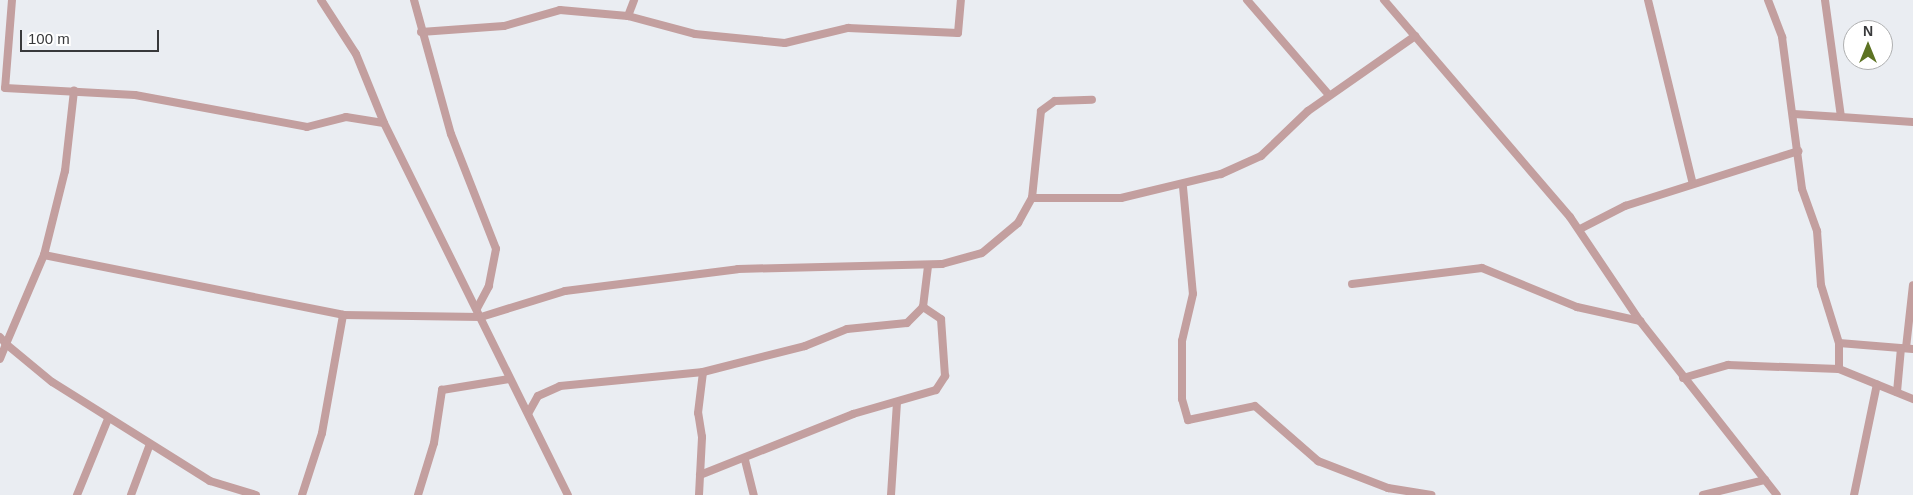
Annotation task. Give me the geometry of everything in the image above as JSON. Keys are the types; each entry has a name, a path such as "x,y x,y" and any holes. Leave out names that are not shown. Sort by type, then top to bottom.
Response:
{"street":[{"path":"12,0 2,88 74,91 192,103 307,127 346,118 384,123"},
{"path":"320,0 356,54 384,123 481,317 509,379 529,412 568,495"},
{"path":"414,0 421,32 451,134 496,249 489,286 477,309"},
{"path":"628,16 634,0"},
{"path":"421,32 504,26 560,10 628,16 695,34 784,43 856,28 958,33 961,0"},
{"path":"1247,0 1330,95"},
{"path":"1384,0 1580,229 1640,321 1777,495"},
{"path":"1648,0 1693,184"},
{"path":"1768,0 1782,37 1805,205 1817,231 1821,286 1839,343 1838,369"},
{"path":"1834,0 1825,1 1841,116"},
{"path":"1032,198 1121,198 1183,186 1261,156 1330,95 1416,36"},
{"path":"0,359 44,255 65,171 74,91"},
{"path":"44,255 343,315 481,317 565,291 738,269 928,266 960,261 998,243 1018,223 1032,198 1041,111 1055,101 1092,100"},
{"path":"1794,114 1913,122"},
{"path":"1580,229 1625,206 1798,151"},
{"path":"1183,186 1193,294 1182,341 1182,399 1188,420 1255,406 1318,461 1388,488 1431,495"},
{"path":"529,412 538,396 560,386 703,372 805,346 847,329 899,326 914,319 923,307 928,266"},
{"path":"1352,284 1482,268 1576,307 1640,321"},
{"path":"1897,392 1907,348 1913,285"},
{"path":"700,475 745,460 853,414 932,393 945,376 941,319 923,307"},
{"path":"302,495 322,433 343,315"},
{"path":"0,337 6,344 108,418 150,444 210,481 256,495"},
{"path":"1839,343 1907,348"},
{"path":"1683,378 1728,365 1838,369 1913,399"},
{"path":"699,495 698,413 703,372"},
{"path":"418,495 434,443 442,390 509,379"},
{"path":"1854,495 1877,384"},
{"path":"891,495 897,402"},
{"path":"77,495 108,418"},
{"path":"130,495 150,444"},
{"path":"745,460 754,495"},
{"path":"1703,495 1765,480"}]}
